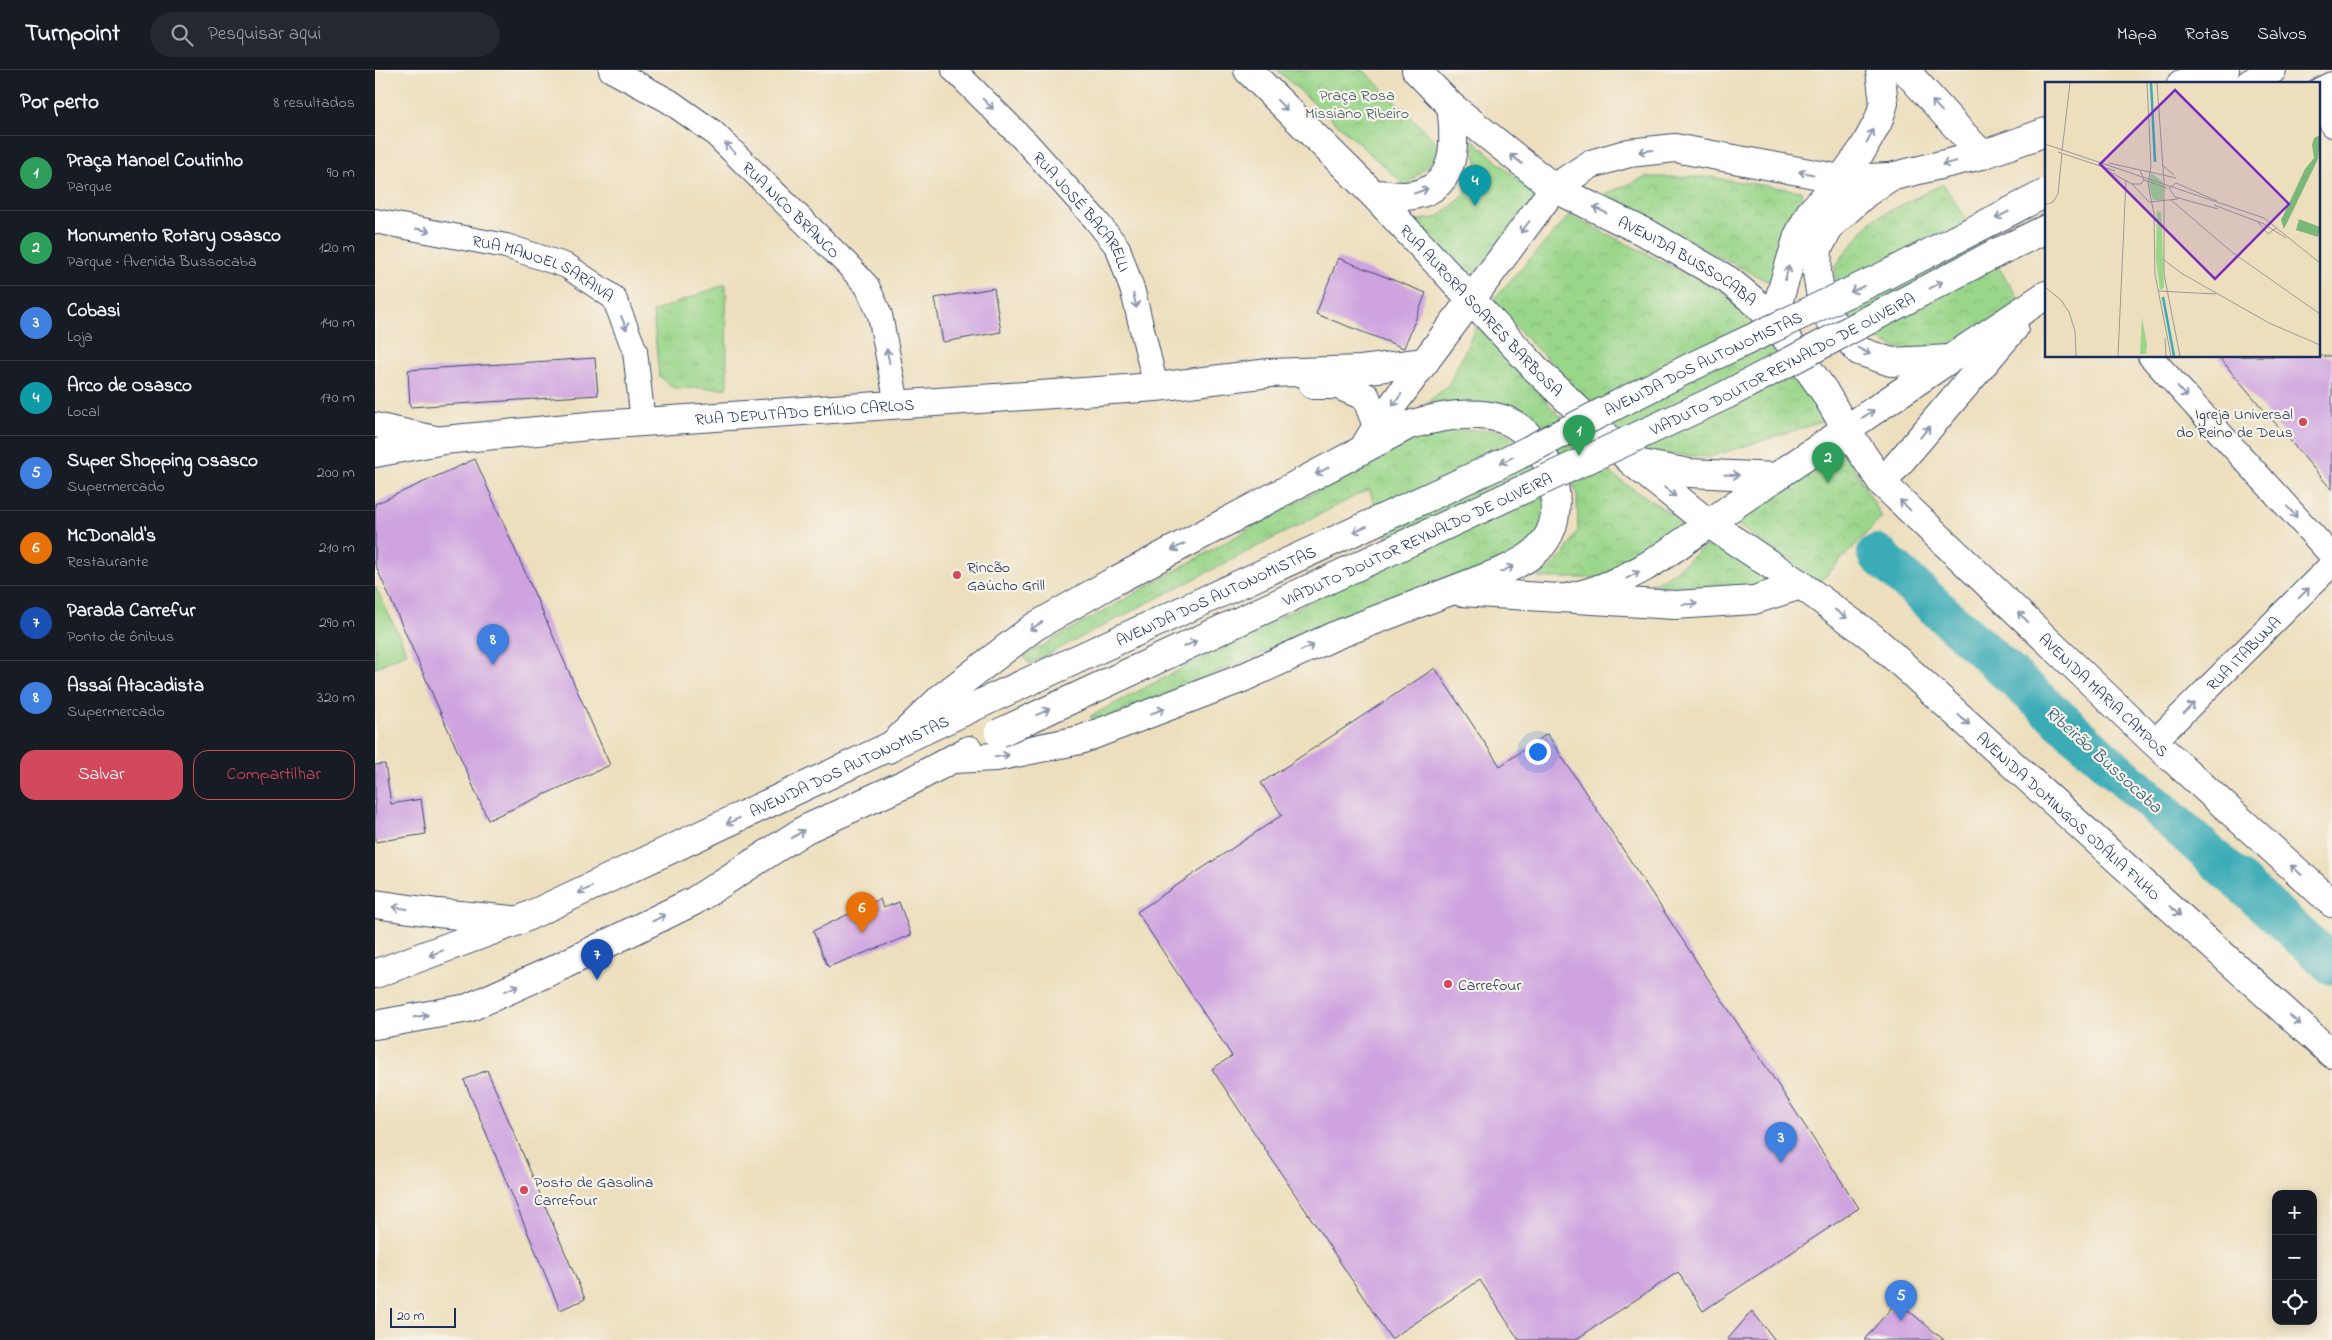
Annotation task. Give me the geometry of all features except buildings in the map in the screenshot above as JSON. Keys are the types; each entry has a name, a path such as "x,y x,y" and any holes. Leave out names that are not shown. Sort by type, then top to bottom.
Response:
{"main road":[{"name":"RUA AURORA SOARES BARBOSA","path":"1249,70 1373,194 1537,370 1632,462 1708,523 1801,585"},
{"name":"AVENIDA BUSSOCABA","path":"1416,70 1451,106 1554,188 1653,236 1728,280 1773,320 1824,391 1882,483"},
{"path":"1773,320 1798,236 1810,213 1841,179 1863,149 1878,122 1884,103 1880,70"},
{"path":"1905,70 1982,155"},
{"path":"2187,82 2225,70"},
{"path":"2252,82 2272,70"},
{"path":"1373,194 1405,196 1425,191 1442,178 1452,162 1453,124 1451,106"},
{"path":"1371,437 1554,188 1591,164 1629,153 1675,148 1841,179 1889,178 1982,155 2045,132"},
{"path":"1889,178 1866,193 1831,225 1818,248 1817,272 1823,312 1859,350 1891,362 1949,359"},
{"name":"AVENIDA DOS AUTONOMISTAS","path":"375,974 518,921 888,749 984,702 1509,460 1693,366 1888,274 2045,194"},
{"name":"VIADUTO DOUTOR REYNALDO DE OLIVEIRA","path":"953,759 999,733 1725,396 2045,230"},
{"path":"1571,598 1599,591 1628,578 1658,560 1708,523 1846,428 2041,299"},
{"path":"1882,483 2041,299"},
{"name":"RUA DEPUTADO EMÍLIO CARLOS","path":"375,453 445,440 643,422 1156,387 1269,373 1361,370 1425,362"},
{"name":"RUA DEPUTADO EMÍLIO CARLOS","path":"1237,378 1271,386 1338,384 1366,397 1371,437"},
{"path":"375,1024 468,1008 553,970 694,901 806,829 953,759 996,757 1080,740 1240,678 1334,636 1505,570 1528,558 1545,541 1555,520 1556,490 1543,452 1517,427 1501,418 1480,415 1437,417 1371,437 1034,627 941,698 888,749"},
{"path":"1632,462 1689,473 1776,477"},
{"name":"AVENIDA MARIA CAMPOS","path":"1882,483 2154,742 2332,903"},
{"path":"1449,591 1684,605 1754,600 1801,585"},
{"name":"AVENIDA DOMINGOS ODÁLIA FILHO","path":"1801,585 1872,637 2332,1054"},
{"path":"375,904 518,921"}],"street":[{"name":"RUA NICO BRANCO","path":"611,70 669,102 713,132 867,286 879,314 897,404"},
{"name":"RUA JOSÉ BACARELLI","path":"953,70 1027,143 1095,218 1118,248 1133,292 1156,387"},
{"path":"2323,90 2332,125"},
{"name":"RUA MANOEL SARAIVA","path":"375,220 506,246 567,266 613,298 635,351 643,422"},
{"path":"2152,358 2332,556"},
{"path":"375,425 445,440"},
{"name":"RUA ITABUNA","path":"2154,742 2332,564"}],"green space":[{"name":"Praça Rosa Missiano Ribeiro","path":"1277,70 1363,70 1444,149 1406,186"},
{"path":"1471,138 1536,196 1471,290 1410,221 1436,218 1463,197 1478,165"},
{"path":"1646,177 1709,177 1801,191 1803,211 1784,256 1769,282 1600,196"},
{"path":"1943,184 2020,300 1945,351 1897,348 1870,336 1838,307 1835,266 1872,220"},
{"path":"1570,215 1722,292 1774,333 1824,421 1710,457 1639,452 1491,302"},
{"path":"726,284 727,388 674,388 659,376 653,312"},
{"path":"1477,325 1615,477 1687,524 1608,578 1538,578 1563,556 1578,530 1577,494 1553,436 1517,406 1426,404 1449,384"},
{"path":"1440,430 1500,430 1531,453 1550,524 1511,565 1447,577 1092,724 1091,716 1395,557 1369,489 1029,664 1024,656 1410,438"},
{"path":"1843,449 1882,517 1818,584 1735,523"},
{"path":"1711,541 1774,582 1758,593 1632,595 1673,573"},
{"path":"375,586 407,652 375,668"}],"waterway":[{"name":"Ribeirão Bussocaba","path":"1877,554 2332,965"}],"place":[{"name":"Arco de Osasco","path":"1475,206"},
{"name":"Igreja Universal do Reino de Deus","path":"2303,422"},
{"name":"Praça Manoel Coutinho","path":"1579,456"},
{"name":"Monumento Rotary Osasco","path":"1828,483"},
{"name":"Rincão Gaúcho Grill","path":"957,575"},
{"name":"Assaí Atacadista","path":"493,665"},
{"name":"McDonald's","path":"862,933"},
{"name":"Parada Carrefur","path":"597,980"},
{"name":"Carrefour","path":"1448,984"},
{"name":"Cobasi","path":"1781,1163"},
{"name":"Posto de Gasolina Carrefour","path":"524,1190"},
{"name":"Super Shopping Osasco","path":"1901,1321"}]}
